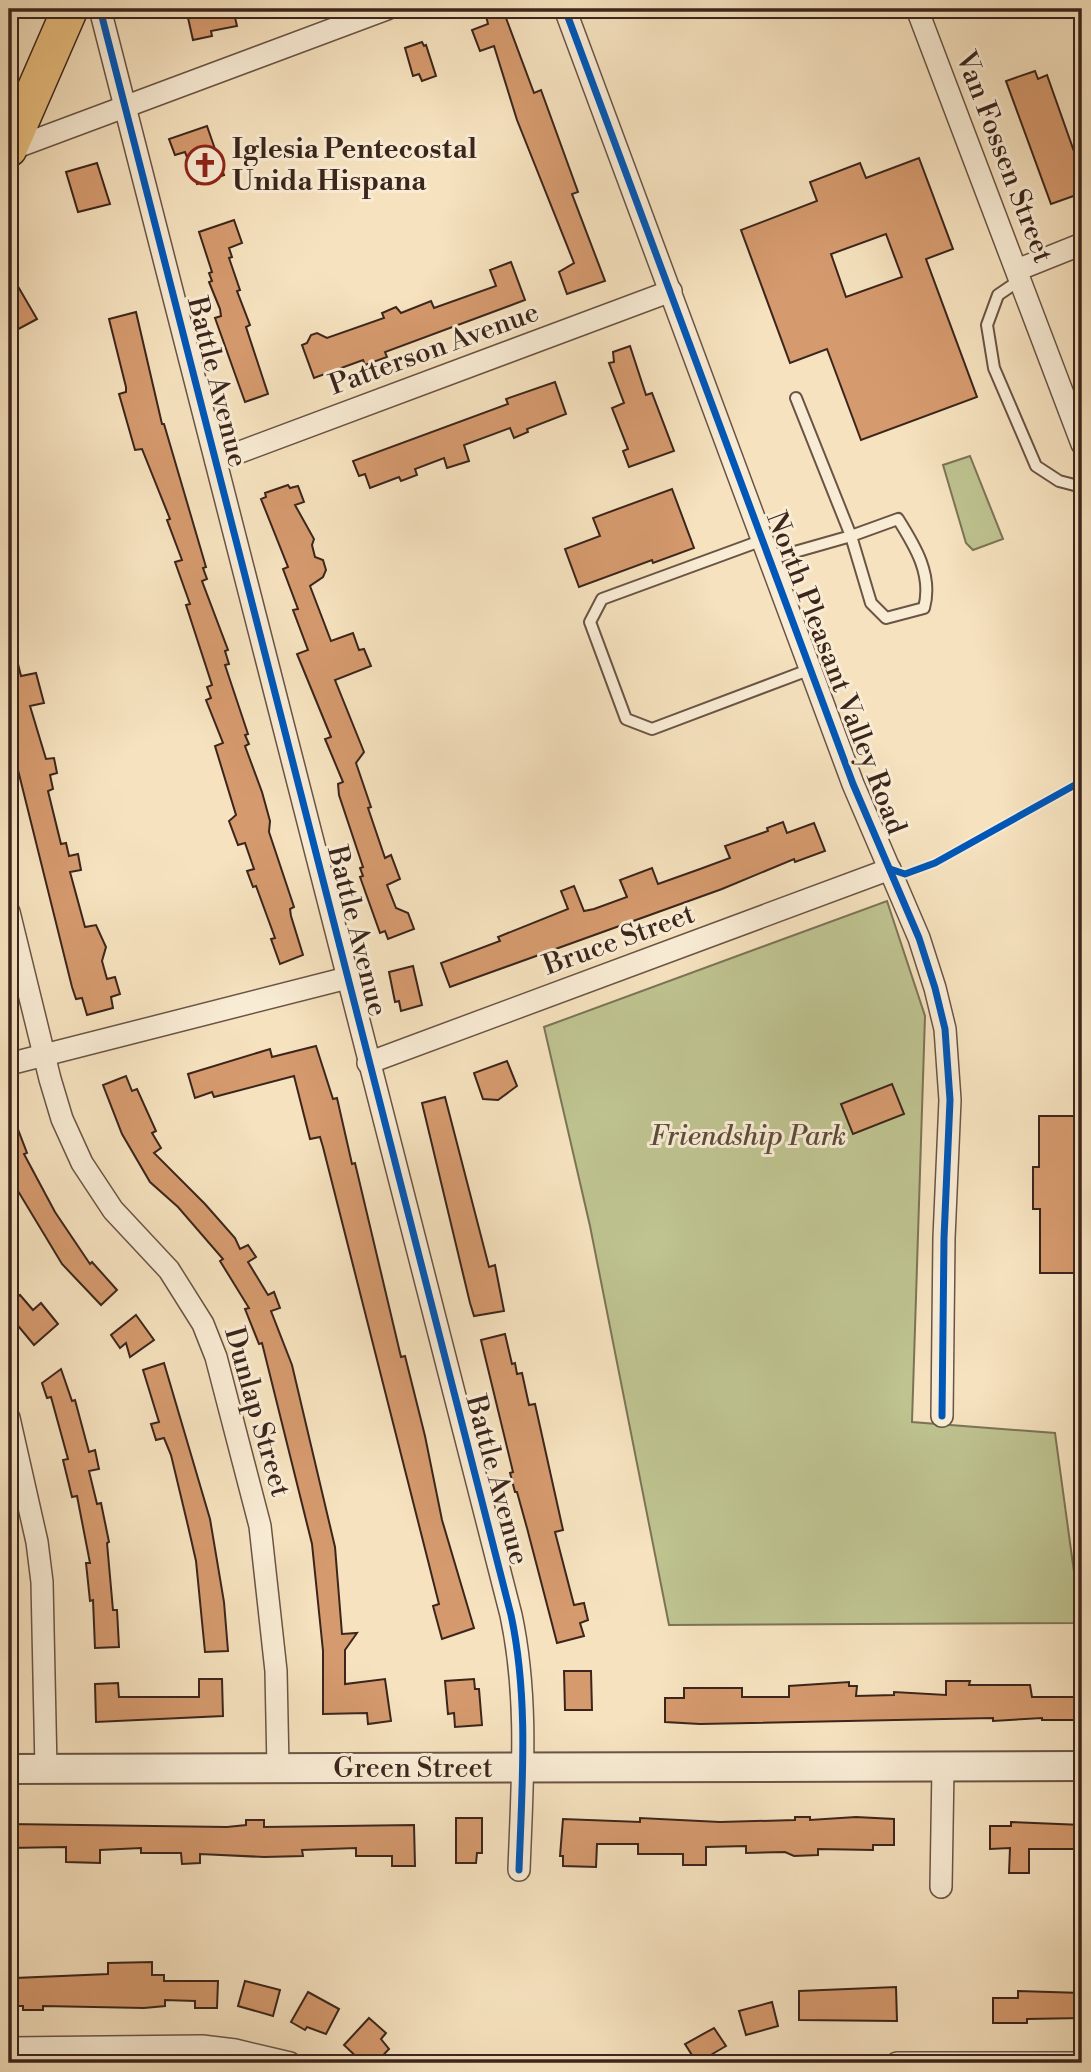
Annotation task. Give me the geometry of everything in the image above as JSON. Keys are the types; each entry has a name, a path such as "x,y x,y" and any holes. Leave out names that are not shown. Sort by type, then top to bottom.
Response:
{"main road":[{"path":"9,150 70,9"}],"street":[{"name":"Battle Avenue","path":"100,9 511,1615 520,1668 523,1767 519,1870"},
{"path":"9,150 387,9"},
{"name":"North Pleasant Valley Road","path":"565,9 853,784 919,939 945,1029 950,1129 944,1238 942,1416"},
{"name":"Van Fossen Street","path":"917,9 1082,444"},
{"path":"1018,275 1082,244"},
{"name":"Patterson Avenue","path":"216,461 671,291"},
{"name":"Bruce Street","path":"369,1063 890,869"},
{"name":"Dunlap Street","path":"9,912 62,1119 94,1185 113,1210 169,1270 194,1308 216,1357 260,1525 275,1671 278,1768"},
{"path":"9,1064 348,978"},
{"path":"9,1418 37,1542 42,1582 46,1769"},
{"name":"Green Street","path":"9,1769 1082,1766"},
{"path":"941,1887 943,1768"},
{"path":"9,2048 202,2046 236,2050 290,2063"},
{"path":"897,2063 1082,2063"}],"lane":[{"path":"1018,275 998,295 987,325 994,368 1035,466 1059,481 1082,487"},
{"path":"796,398 850,536 871,603 886,618 924,608 929,590 917,549 898,519 850,536 767,550 603,599 590,622 626,719 652,729 811,669"}],"green space":[{"path":"970,456 1003,539 973,550 966,543 943,465"},
{"name":"Friendship Park","path":"887,901 925,1016 912,1422 1055,1433 1081,1623 669,1625 590,1226 544,1027"}],"building":[{"path":"186,9 233,9 237,26 211,31 212,36 193,40"},
{"path":"503,10 534,93 541,90 578,192 572,194 605,281 567,294 559,272 574,263 517,120 494,46 480,51 472,30 488,24 486,16"},
{"path":"422,42 426,45 436,76 422,81 419,74 413,76 405,48"},
{"path":"1035,71 1038,79 1047,75 1076,157 1082,155 1082,193 1051,204 1006,81"},
{"name":"Iglesia Pentecostal Unida Hispana","path":"207,126 224,175 197,184 185,152 175,155 169,139"},
{"path":"919,158 953,249 926,259 977,397 861,440 827,349 790,363 741,230 817,201 810,182 860,163 866,178","holes":["886,234 902,277 846,297 831,254"]},
{"path":"97,163 110,204 78,212 66,172"},
{"path":"234,220 242,243 229,248 232,257 229,258 240,290 237,291 250,325 246,327 268,394 245,402 215,318 221,316 220,309 209,282 212,281 209,273 212,272 199,232"},
{"path":"511,262 525,300 385,352 387,357 365,365 363,360 314,378 302,345 307,343 311,335 317,333 327,338 384,318 382,313 396,307 401,313 431,301 434,308 496,286 490,270"},
{"path":"9,271 37,319 13,332 9,325"},
{"path":"136,312 162,424 206,567 203,568 207,579 202,581 228,650 225,651 229,664 225,665 248,734 245,735 249,744 245,746 262,792 270,821 269,832 294,907 290,909 291,916 303,955 280,964 271,939 275,938 256,886 253,887 247,871 254,869 245,843 238,845 229,821 236,815 215,746 223,743 206,700 211,698 207,687 212,685 186,605 190,604 175,562 182,560 167,520 170,519 142,449 135,450 119,394 126,392 126,387 109,319"},
{"path":"630,346 646,395 652,393 674,451 629,467 623,451 628,449 612,408 624,403 609,363 614,362 613,352"},
{"path":"555,382 566,414 527,429 528,432 514,438 510,428 464,445 469,461 447,468 444,458 415,469 417,475 401,481 399,477 370,488 365,474 359,476 353,461 508,404 506,399"},
{"path":"288,485 290,488 298,486 304,502 295,505 314,539 312,545 315,557 323,560 326,570 323,577 310,586 331,641 353,633 359,650 364,649 371,666 335,680 364,752 356,763 371,807 368,808 385,858 391,855 400,879 387,885 396,908 408,913 414,929 388,939 385,931 380,933 360,877 363,876 360,868 363,867 339,795 338,784 343,782 325,739 331,737 297,654 308,650 293,610 298,609 283,569 288,567 261,499 266,497 265,493"},
{"path":"672,489 694,548 653,563 652,560 579,587 565,549 600,536 593,518"},
{"path":"14,648 21,676 36,673 44,703 30,706 46,759 54,758 57,773 50,775 53,789 48,791 61,844 66,843 69,856 78,854 81,870 70,872 85,927 96,925 106,947 102,961 107,979 115,977 120,994 111,997 113,1008 87,1015 82,998 76,999 72,987 14,754 9,753 9,649"},
{"path":"783,822 787,833 814,823 825,851 795,862 794,859 722,889 450,987 441,963 500,941 498,937 568,909 561,891 574,886 584,911 594,909 627,897 620,880 652,868 658,884 730,858 725,846 768,831 767,828"},
{"path":"413,966 422,1005 401,1011 399,1001 395,1002 389,972"},
{"path":"316,1046 333,1099 337,1098 352,1164 355,1163 401,1357 405,1356 425,1436 442,1520 474,1628 442,1639 433,1606 439,1604 323,1147 320,1137 310,1139 294,1076 214,1097 212,1092 195,1098 188,1074 270,1049 272,1057"},
{"path":"507,1061 517,1086 498,1100 483,1099 474,1073"},
{"path":"126,1076 132,1091 137,1089 156,1131 152,1133 161,1148 154,1153 205,1204 235,1238 240,1249 248,1245 256,1257 248,1262 268,1295 274,1292 280,1308 271,1311 292,1365 335,1547 342,1634 357,1633 345,1650 345,1684 385,1679 391,1721 368,1724 367,1713 323,1714 323,1651 312,1544 262,1343 259,1344 245,1309 249,1308 220,1261 223,1259 178,1207 150,1182 122,1134 103,1085"},
{"path":"892,1084 904,1114 853,1134 841,1104"},
{"path":"445,1097 489,1267 495,1265 504,1311 474,1316 470,1303 422,1103"},
{"path":"9,1106 27,1153 24,1154 55,1212 90,1264 92,1262 117,1290 101,1305 62,1264 18,1191 9,1196"},
{"path":"1039,1116 1082,1116 1082,1273 1040,1273 1040,1209 1033,1209 1033,1167 1039,1167"},
{"path":"20,1295 33,1310 41,1303 58,1324 34,1345 9,1315 9,1304"},
{"path":"136,1315 154,1340 130,1357 126,1343 120,1348 111,1335"},
{"path":"505,1334 512,1364 515,1363 517,1374 522,1373 529,1405 535,1404 563,1530 555,1532 574,1605 584,1603 588,1620 580,1623 584,1636 557,1643 510,1473 513,1472 481,1340"},
{"path":"164,1363 210,1519 224,1602 228,1651 205,1652 196,1561 188,1526 171,1455 164,1438 156,1440 151,1424 159,1422 143,1370"},
{"path":"61,1369 72,1401 75,1400 89,1452 95,1450 99,1469 89,1471 97,1504 101,1503 109,1542 113,1610 117,1610 119,1647 95,1648 93,1600 90,1601 86,1563 90,1563 77,1496 72,1497 63,1460 68,1459 51,1397 47,1398 42,1383"},
{"path":"564,1671 591,1671 592,1710 565,1710"},
{"path":"199,1679 222,1679 223,1716 96,1722 95,1684 118,1683 119,1697 199,1697"},
{"path":"474,1679 475,1689 479,1689 482,1725 455,1727 454,1713 448,1714 445,1681"},
{"path":"946,1681 970,1681 969,1685 1030,1685 1032,1697 1082,1697 1082,1720 1042,1718 993,1721 993,1718 700,1724 665,1722 665,1698 684,1698 684,1688 742,1688 742,1697 789,1697 789,1686 849,1682 849,1686 857,1686 856,1696 894,1695 894,1692 946,1695"},
{"path":"795,1817 810,1817 810,1820 856,1817 894,1819 894,1845 873,1845 873,1850 818,1849 818,1855 794,1856 785,1852 746,1853 746,1846 706,1847 706,1865 683,1865 683,1854 638,1854 638,1844 597,1844 596,1867 563,1866 563,1856 560,1856 563,1819 640,1822 640,1818 720,1822 795,1820"},
{"path":"456,1818 482,1818 482,1853 477,1853 476,1863 456,1863"},
{"path":"246,1820 264,1820 264,1827 414,1825 415,1866 392,1866 392,1856 356,1856 356,1848 302,1850 303,1856 200,1854 200,1863 182,1864 181,1853 141,1853 141,1848 100,1850 100,1863 66,1862 66,1847 9,1848 9,1824 227,1827 246,1825"},
{"path":"1011,1822 1082,1825 1082,1849 1029,1849 1029,1873 1009,1873 1010,1848 990,1849 990,1826 1011,1826"},
{"path":"152,1962 152,1975 164,1975 164,1981 218,1981 217,2008 195,2008 195,2001 165,2000 165,2006 144,2008 43,2006 43,2010 23,2010 23,2006 15,2006 15,1978 108,1974 108,1963"},
{"path":"245,1981 280,1990 273,2016 238,2006"},
{"path":"896,1987 897,2021 799,2020 799,1991"},
{"path":"1018,1991 1082,1993 1082,2018 993,2023 993,1998 1018,1998"},
{"path":"308,1992 339,2009 326,2034 307,2027 305,2030 291,2022"},
{"path":"772,2002 778,2026 746,2035 739,2011"},
{"path":"369,2018 386,2033 381,2039 389,2049 376,2063 363,2063 344,2045"},
{"path":"714,2028 726,2046 697,2063 685,2044"}],"cycle path":[{"path":"100,9 511,1615 517,1647 522,1710 523,1774 519,1870"},
{"path":"565,9 853,784 919,938 935,988 945,1029 950,1100 944,1238 942,1416"},
{"path":"890,869 905,874 935,863 1082,781"}],"place":[{"name":"Iglesia Pentecostal Unida Hispana","path":"205,165"}]}
